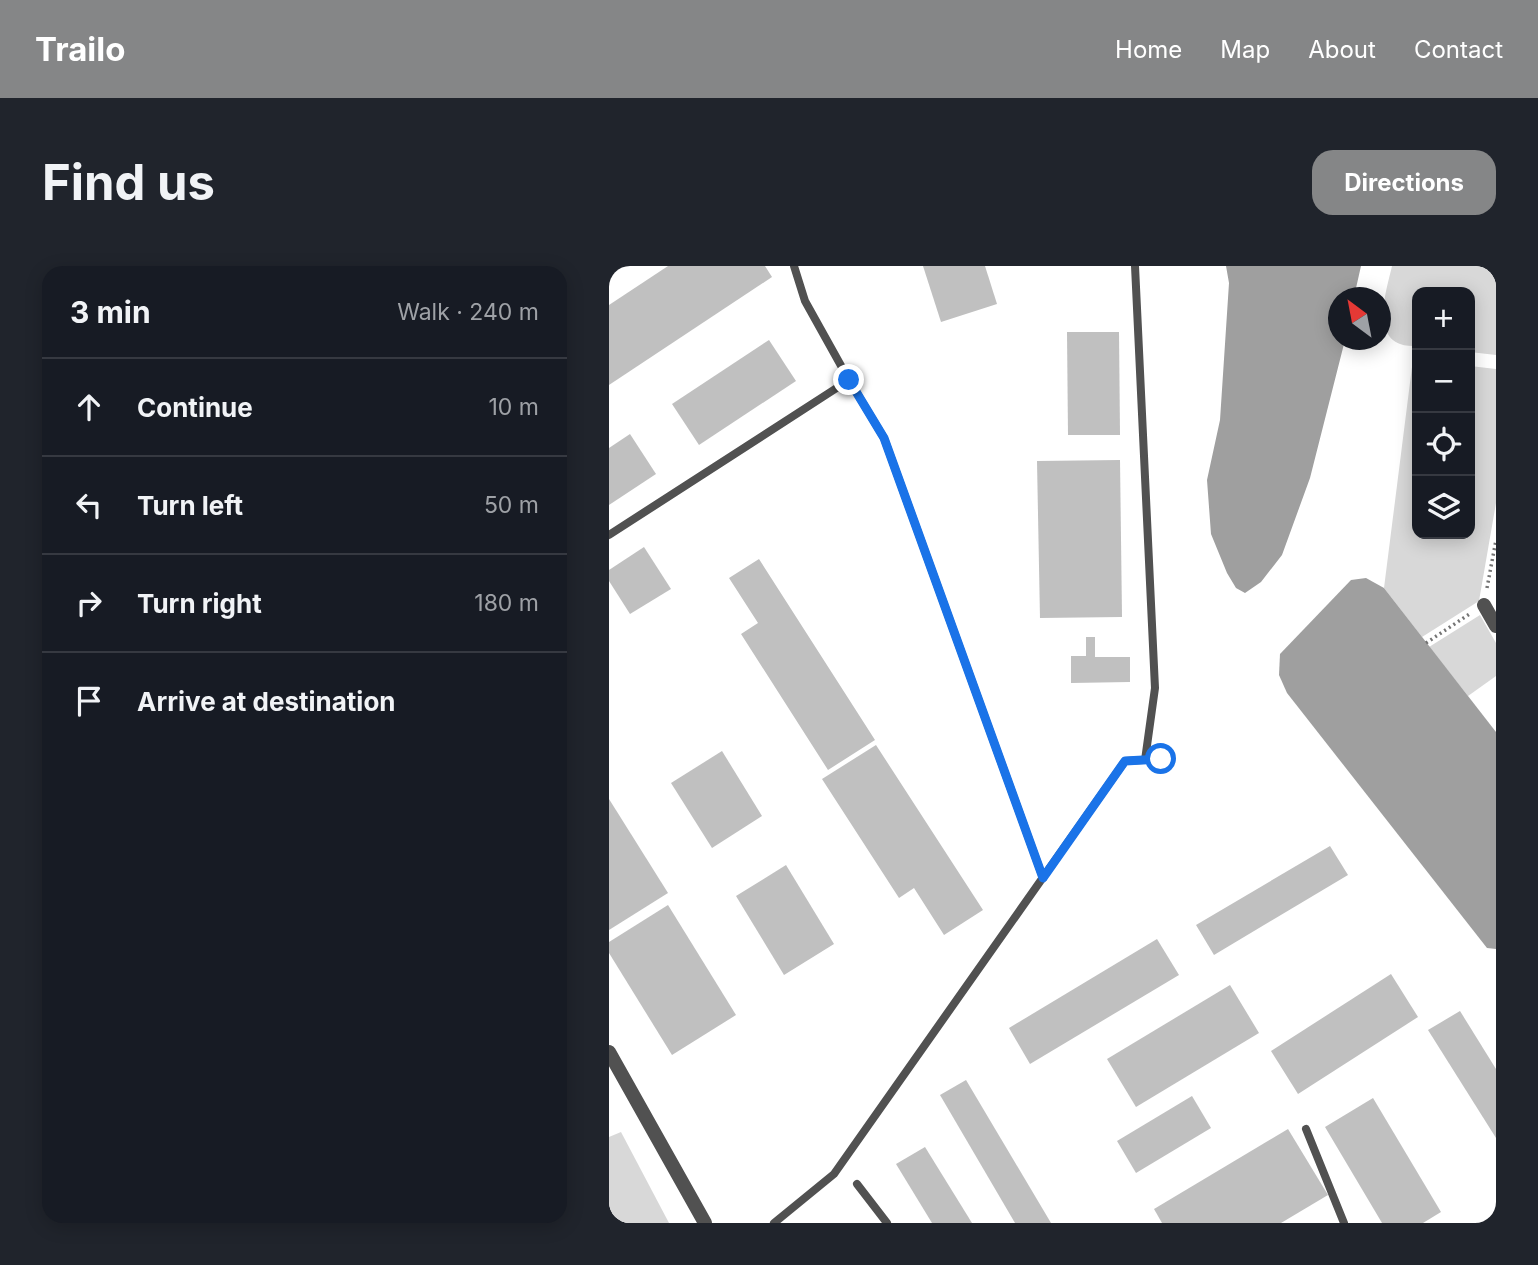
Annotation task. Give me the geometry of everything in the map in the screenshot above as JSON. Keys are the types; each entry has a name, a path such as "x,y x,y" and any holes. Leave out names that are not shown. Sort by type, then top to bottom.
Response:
{"street":[{"path":"1484,605 1496,626"},
{"path":"609,1052 705,1223"}],"lane":[{"path":"794,266 805,301 884,438 1043,878"},
{"path":"1135,266 1155,688 1145,760"},
{"path":"609,535 849,380"},
{"path":"774,1223 834,1174 1125,761 1161,759"},
{"path":"1306,1129 1344,1223"},
{"path":"857,1184 887,1223"}],"shaded area":[{"path":"1226,266 1361,266 1356,287 1328,287 1328,350 1342,350 1310,478 1282,555 1261,582 1245,593 1236,588 1227,573 1211,534 1207,480 1220,420 1229,283"},
{"path":"1392,266 1496,266 1496,355 1475,353 1475,287 1412,287 1412,346 1402,345 1391,338 1391,287 1387,287"},
{"path":"1412,367 1412,539 1475,539 1475,367 1496,369 1496,503 1479,601 1422,637 1384,588"},
{"path":"1366,578 1384,588 1496,732 1496,949 1487,948 1287,693 1279,675 1280,654 1351,580"},
{"path":"1480,615 1496,643 1496,676 1468,696 1429,647"},
{"path":"621,1132 669,1223 609,1223 609,1137"}],"building":[{"path":"668,266 765,266 772,277 609,385 609,305"},
{"path":"923,266 985,266 997,304 941,322"},
{"path":"1067,332 1119,332 1120,435 1068,435"},
{"path":"769,340 796,381 699,445 672,404"},
{"path":"630,434 656,474 609,505 609,448"},
{"path":"1120,460 1122,617 1040,618 1037,461"},
{"path":"644,547 671,589 630,614 609,581 609,570"},
{"path":"759,559 875,740 828,770 741,634 758,623 729,578"},
{"path":"1086,637 1095,637 1095,657 1130,657 1130,682 1071,683 1071,656 1086,656"},
{"path":"876,745 983,910 944,935 914,888 899,898 822,779"},
{"path":"722,751 762,816 712,848 671,783"},
{"path":"609,799 668,893 609,930"},
{"path":"1330,846 1348,875 1214,955 1196,925"},
{"path":"786,865 834,944 784,975 736,896"},
{"path":"668,905 736,1015 672,1055 609,953 609,942"},
{"path":"1157,939 1179,975 1030,1064 1009,1028"},
{"path":"1391,974 1418,1017 1298,1094 1271,1051"},
{"path":"1230,985 1259,1033 1136,1107 1107,1059"},
{"path":"1460,1011 1496,1069 1496,1138 1428,1030"},
{"path":"966,1080 1051,1223 1015,1223 940,1095"},
{"path":"1192,1096 1211,1128 1136,1173 1117,1141"},
{"path":"1373,1098 1441,1212 1423,1223 1382,1223 1325,1127"},
{"path":"1288,1129 1328,1195 1281,1223 1162,1223 1154,1209"},
{"path":"925,1147 972,1223 932,1223 896,1164"}],"route":[{"path":"849,380 884,438 1043,878 1125,761 1161,759"}]}
